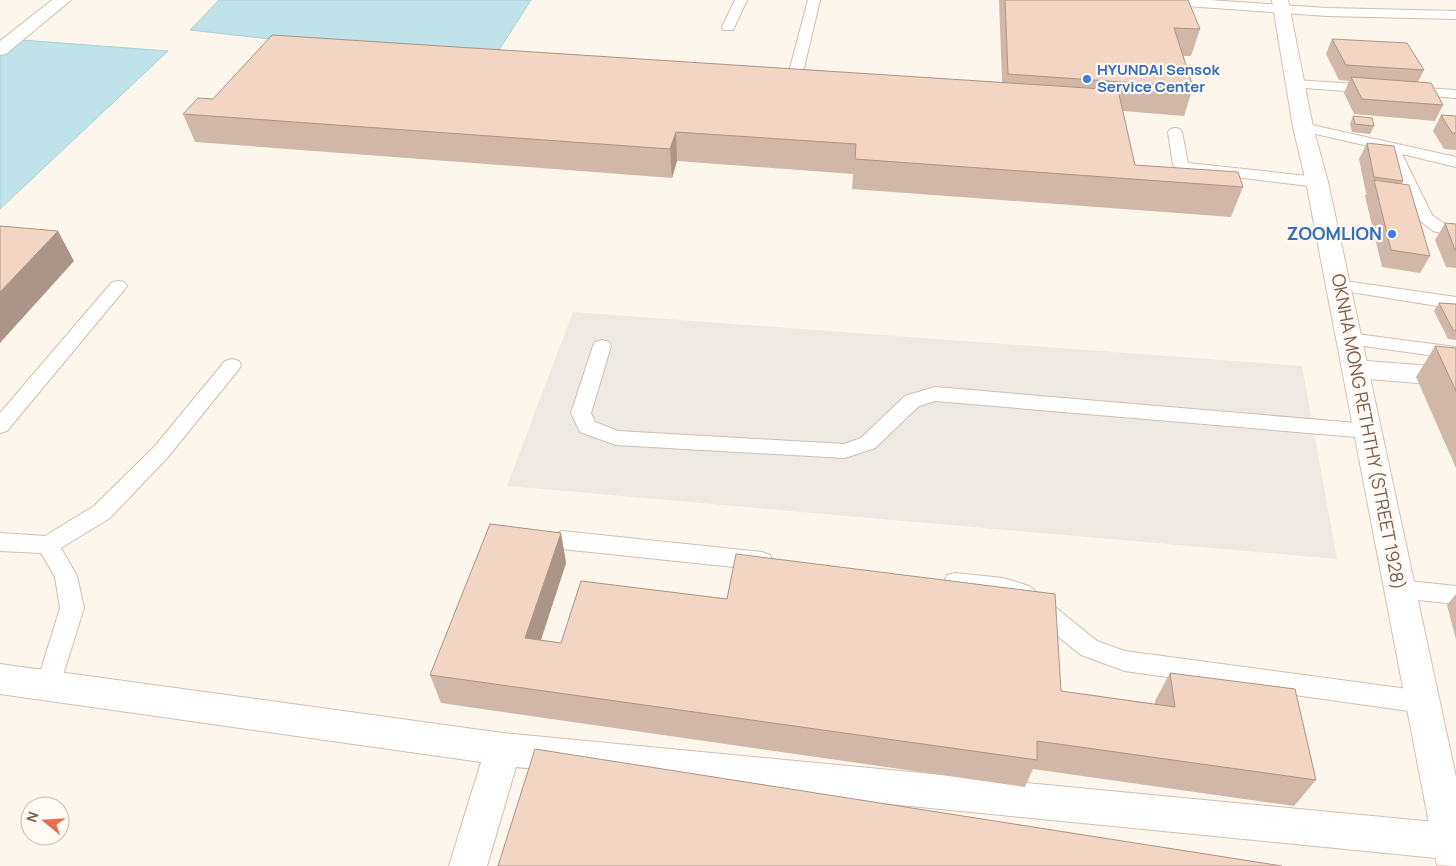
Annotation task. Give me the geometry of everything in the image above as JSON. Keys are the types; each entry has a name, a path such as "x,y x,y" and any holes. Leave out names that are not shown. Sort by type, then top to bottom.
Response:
{"street":[{"path":"0,50 63,0"},
{"name":"OKNHA MONG RETHTHY (STREET 1928)","path":"1281,5 1303,127 1317,182 1399,589 1454,849"},
{"path":"1355,369 1456,377"},
{"path":"0,680 503,749 1454,849"},
{"path":"468,866 503,749"}],"lane":[{"path":"728,26 741,0"},
{"path":"796,68 814,0"},
{"path":"1156,0 1456,15"},
{"path":"1295,84 1456,94"},
{"path":"1303,127 1456,162"},
{"path":"1175,132 1181,165 1184,167 1317,182"},
{"path":"1392,148 1425,217 1441,230 1456,232"},
{"path":"1338,285 1456,303"},
{"path":"0,426 118,286"},
{"path":"1348,339 1456,353"},
{"path":"602,346 581,414 587,427 616,438 845,451 868,443 912,401 935,394 1368,431"},
{"path":"0,542 48,545 102,512 161,452 232,365"},
{"path":"562,540 787,564"},
{"path":"48,545 66,576 72,608 48,686"},
{"path":"934,580 1003,587 1021,594 1090,648 1125,661 1423,702"},
{"path":"1399,589 1456,595"}],"shaded area":[{"path":"573,312 1302,366 1337,559 507,486"}],"water":[{"path":"219,0 531,0 490,64 190,30"},
{"path":"21,40 168,51 0,209 0,56"}],"building":[{"name":"HYUNDAI Sensok Service Center","path":"1005,0 1188,0 1200,29 1174,28 1193,87 1008,74"},
{"path":"272,35 1118,90 1135,165 1238,172 1243,187 855,159 856,144 676,132 670,149 183,114 198,98 213,99"},
{"path":"1332,39 1407,43 1424,70 1346,65"},
{"path":"1351,77 1431,83 1443,105 1362,99"},
{"path":"1441,115 1456,116 1456,133 1452,133"},
{"path":"1353,116 1372,118 1374,126 1355,124"},
{"path":"1367,143 1394,146 1403,181 1374,177"},
{"path":"1374,180 1409,185 1430,256 1391,250"},
{"path":"1445,223 1456,224 1456,250 1455,250"},
{"path":"0,226 58,231 0,292"},
{"path":"1439,303 1456,304 1456,331 1453,330"},
{"path":"1435,346 1456,348 1456,391"},
{"path":"490,524 561,533 525,638 561,643 581,581 727,599 736,554 1055,594 1061,691 1175,707 1170,673 1295,689 1316,780 1037,741 1037,760 430,675"},
{"path":"535,749 1282,866 498,866"}],"place":[{"name":"HYUNDAI Sensok Service Center","path":"1087,79"},
{"name":"ZOOMLION","path":"1392,234"}]}
